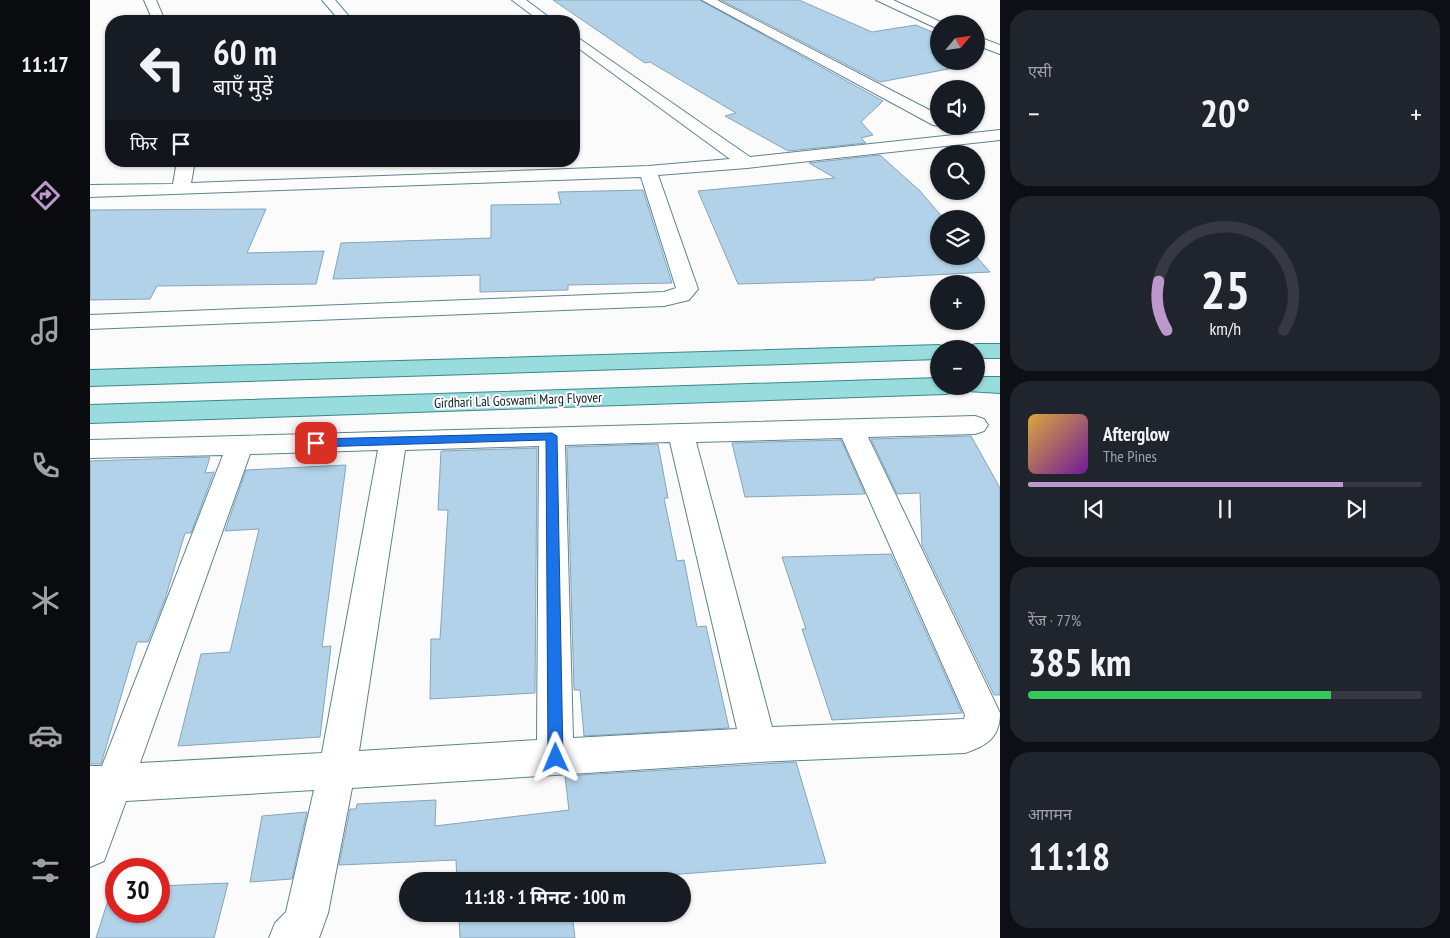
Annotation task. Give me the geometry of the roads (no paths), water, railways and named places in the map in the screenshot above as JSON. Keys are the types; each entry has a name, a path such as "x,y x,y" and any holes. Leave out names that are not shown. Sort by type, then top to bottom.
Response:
{"main road":[{"path":"985,351 1000,350"},
{"path":"90,378 930,352"},
{"path":"985,385 1000,384"},
{"name":"Girdhari Lal Goswami Marg Flyover","path":"90,414 930,387"}],"street":[{"path":"150,0 156,15"},
{"path":"328,0 342,15"},
{"path":"518,0 539,15"},
{"path":"708,0 930,117"},
{"path":"882,0 930,20"},
{"path":"580,44 747,163"},
{"path":"985,44 1000,50"},
{"path":"963,135 970,139"},
{"path":"90,191 648,171 747,163 1000,135"},
{"path":"181,189 185,167"},
{"path":"90,322 654,300 681,296 687,289 648,171"},
{"path":"90,449 975,424"},
{"path":"102,784 759,745 965,736 977,732 982,725 983,715 851,428"},
{"path":"682,433 759,745"},
{"path":"552,436 556,758"},
{"path":"290,938 304,924 337,771 393,441"},
{"path":"90,846 102,784 240,445"}]}
